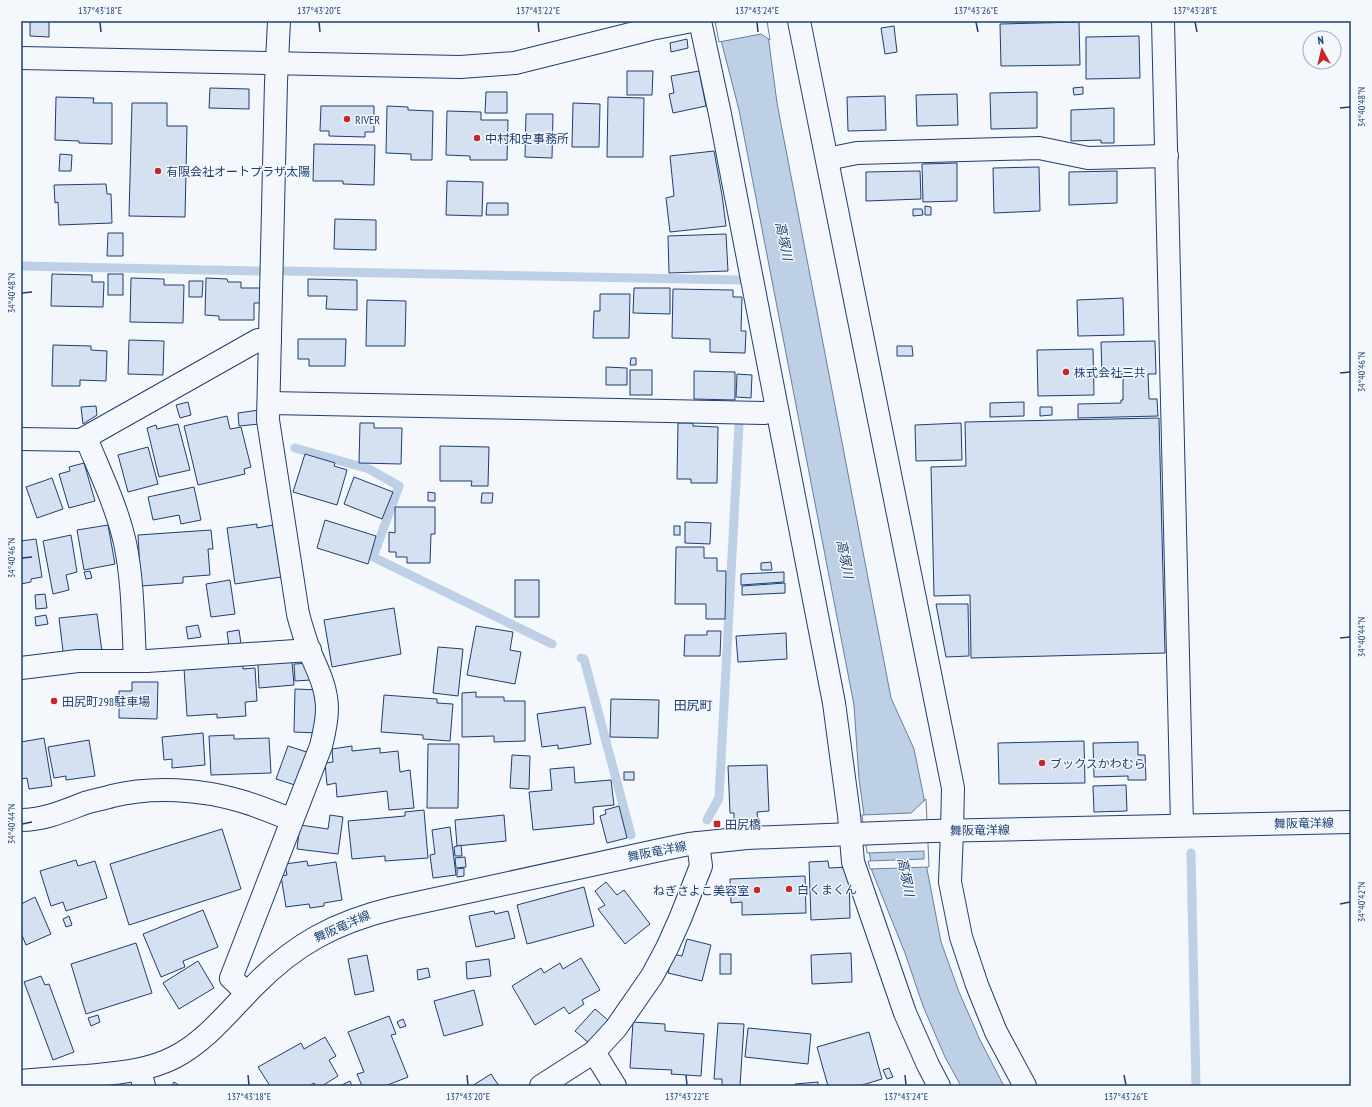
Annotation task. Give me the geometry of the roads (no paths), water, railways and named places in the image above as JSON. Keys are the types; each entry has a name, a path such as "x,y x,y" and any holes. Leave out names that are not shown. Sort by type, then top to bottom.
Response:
{"street":[{"path":"247,993 231,978 321,746 326,727 327,708 325,689 298,614 268,420 276,82 279,21"},
{"path":"21,58 460,67 487,66 515,63 651,29 692,21"},
{"path":"700,21 720,114 834,703 850,815 857,834 854,866 905,1013 939,1086"},
{"path":"799,21 953,788 942,831 961,937 977,985 996,1032 1025,1086"},
{"path":"1163,21 1182,825"},
{"path":"827,159 857,152 1039,148 1088,158 1167,156"},
{"path":"21,439 81,440 258,340 270,340"},
{"path":"268,403 756,413 777,410"},
{"path":"86,438 119,520 125,542 129,564 135,661"},
{"path":"21,668 78,661 147,662 310,650"},
{"path":"21,820 42,818 62,813 86,803 117,795 148,791 180,791 211,794 241,801 292,820"},
{"name":"舞阪竜洋線","path":"21,1081 121,1073 142,1078 164,1062 192,1047 289,954 328,930 371,913 698,843 747,838 942,831 1351,822"},
{"path":"541,1086 594,1052 616,1028 652,976 680,919 701,866 698,843"},
{"path":"594,1052 615,1086"}],"water":[{"name":"高塚川","path":"717,21 768,35 777,103 891,698 914,749 924,798 927,869 941,942 959,992 980,1040 1004,1086 961,1086 945,1057 923,1006 905,953 872,871 859,779 854,705 739,110"}],"waterway":[{"path":"21,266 259,271"},
{"path":"284,271 741,280"},
{"path":"707,820 719,798 739,425"},
{"path":"295,448 369,469 399,486 373,557 552,644"},
{"path":"581,658 584,659 631,835"},
{"path":"1191,853 1196,1086"}],"place":[{"name":"RIVER","path":"347,119"},
{"name":"中村和史事務所","path":"477,138"},
{"name":"有限会社オートプラザ太陽","path":"158,171"},
{"name":"株式会社三共","path":"1066,372"},
{"name":"田尻町298駐車場","path":"54,701"},
{"name":"ブックスかわむら","path":"1042,763"},
{"name":"田尻橋","path":"717,824"},
{"name":"白くまくん","path":"789,889"},
{"name":"ねぎさよこ美容室","path":"757,890"}],"district":[{"name":"田尻町","path":"693,705"}]}
